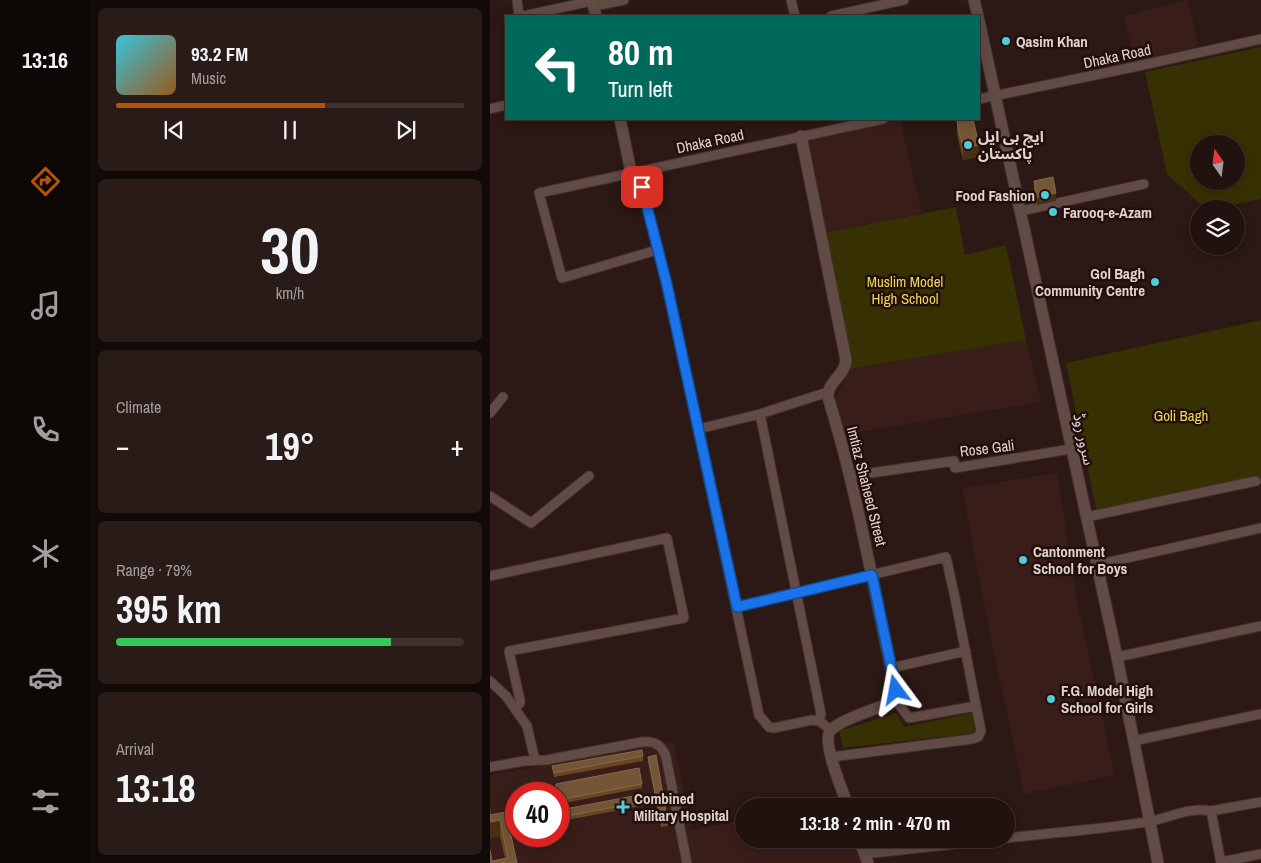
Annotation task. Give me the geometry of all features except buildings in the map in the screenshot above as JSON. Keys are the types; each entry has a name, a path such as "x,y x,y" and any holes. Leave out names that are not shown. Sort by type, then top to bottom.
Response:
{"street":[{"path":"517,0 519,15"},
{"path":"530,15 624,0"},
{"path":"791,0 795,15"},
{"path":"836,15 904,0"},
{"path":"974,0 978,15"},
{"name":"سرور روڈ","path":"980,25 1116,657 1158,863"},
{"name":"Dhaka Road","path":"980,98 1261,40"},
{"path":"490,108 505,105"},
{"path":"620,120 667,285 759,715 769,727 774,728 812,720 819,721 831,730"},
{"name":"Dhaka Road","path":"657,250 562,278 539,193 878,120"},
{"path":"698,429 760,414 828,392 846,367 800,136"},
{"path":"1021,210 1144,184"},
{"name":"Imtiaz Shaheed Street","path":"828,392 850,476 872,575 896,690 895,699"},
{"path":"490,413 503,397"},
{"path":"760,414 821,714 819,721"},
{"name":"Rose Gali","path":"850,476 954,462 955,468 1071,449"},
{"path":"490,496 531,523 589,476"},
{"path":"1086,517 1256,481"},
{"path":"1096,565 1261,528"},
{"path":"490,576 667,538 684,618 509,651 520,700 520,703 514,708"},
{"path":"737,607 946,558 981,731 978,737 832,756"},
{"path":"1116,657 1261,626"},
{"path":"891,668 966,651"},
{"path":"490,681 506,696 527,726 535,760"},
{"path":"845,798 828,740 831,730 839,724 891,703 895,699 909,718 976,706"},
{"path":"1133,741 1261,714"},
{"path":"490,767 546,760 647,742 656,743 663,750 666,757 687,863"},
{"path":"1015,837 1149,822 1195,810 1211,812 1261,802"},
{"path":"1211,812 1221,862 1261,854"},
{"path":"866,859 940,848"}],"shaded area":[{"path":"1188,0 1199,47 1135,61 1124,17"},
{"path":"889,120 900,120 922,213 824,233 805,138"},
{"path":"1026,340 1041,402 842,435 834,401 850,369"},
{"path":"1057,473 1077,602 1115,775 1024,794 988,624 962,488"},
{"name":"Combined Military Hospital","path":"674,742 692,830 735,822 735,848 856,848 862,863 490,863 490,775"}],"green space":[{"path":"1261,47 1261,199 1245,202 1245,200 1196,200 1167,174 1145,72"},
{"name":"Muslim Model High School","path":"956,207 965,255 1006,245 1026,340 850,369 824,233"},
{"name":"Goli Bagh","path":"1261,320 1261,477 1096,509 1066,363"},
{"path":"896,713 904,727 972,713 975,733 843,748 839,731"}],"place":[{"name":"Qasim Khan","path":"1006,41"},
{"name":"ایچ بی ایل پاکستان","path":"968,145"},
{"name":"Food Fashion","path":"1045,195"},
{"name":"Farooq-e-Azam","path":"1053,212"},
{"name":"Gol Bagh Community Centre","path":"1155,282"},
{"name":"Cantonment School for Boys","path":"1023,560"},
{"name":"F.G. Model High School for Girls","path":"1051,699"},
{"name":"Combined Military Hospital","path":"623,807"}],"route":[{"path":"642,187 667,285 737,607 872,575 896,690"}]}
